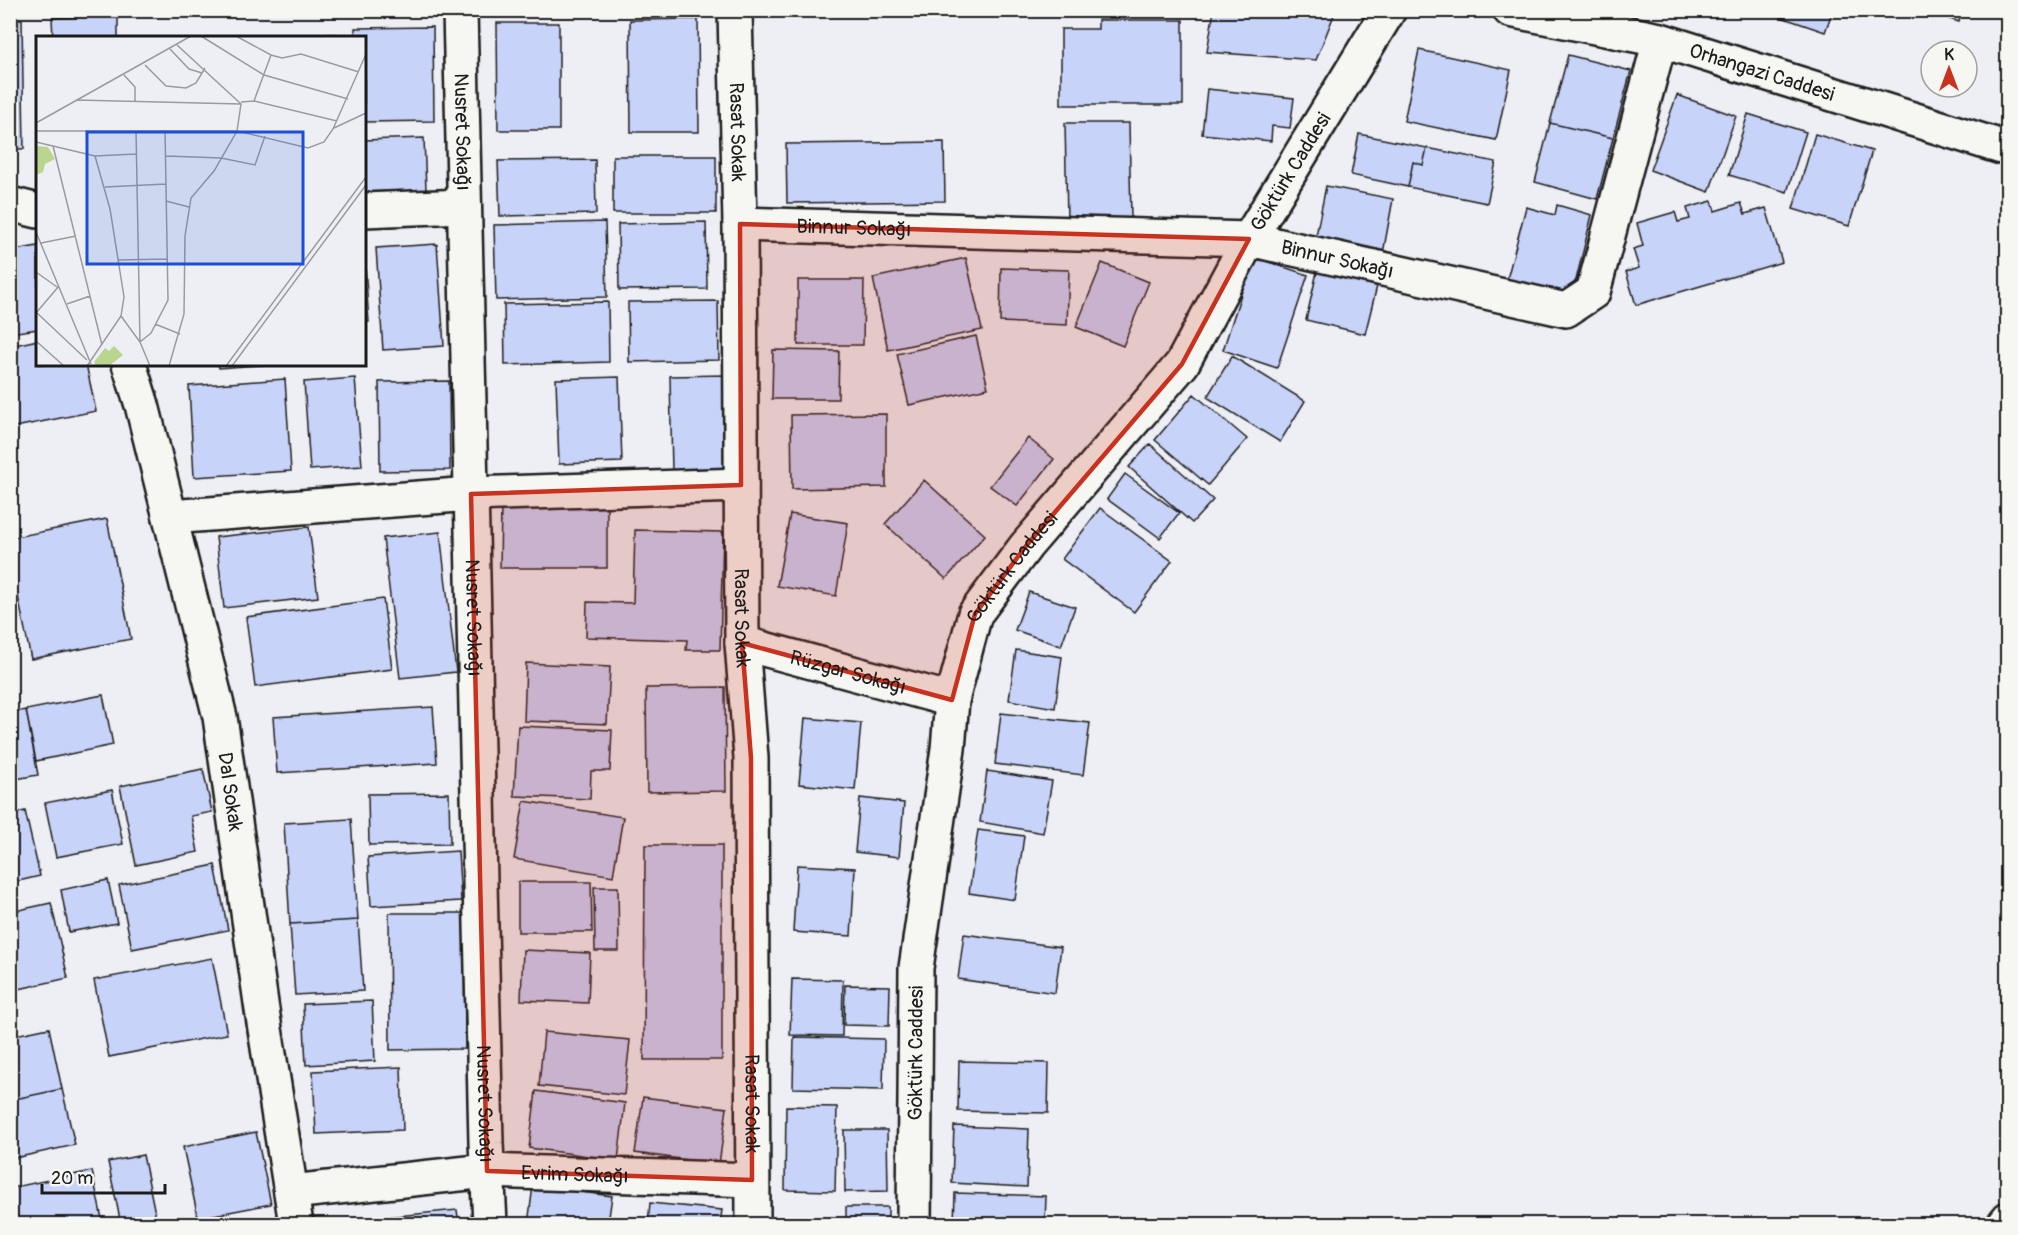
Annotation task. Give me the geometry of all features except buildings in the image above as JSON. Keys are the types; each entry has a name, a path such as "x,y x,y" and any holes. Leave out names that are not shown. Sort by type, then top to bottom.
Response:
{"street":[{"name":"Nusret Sokağı","path":"460,10 490,1224"},
{"name":"Rasat Sokak","path":"735,10 740,224 742,643 751,758 753,1224"},
{"name":"Göktürk Caddesi","path":"914,1224 916,968 948,749 952,700 975,614 1026,546 1182,364 1249,240 1389,10"},
{"name":"Orhangazi Caddesi","path":"1510,10 1660,40 2007,149"},
{"name":"Binnur Sokağı","path":"740,224 1249,240 1566,310 1593,292 1660,40"},
{"path":"10,204 36,210"},
{"path":"366,210 464,206"},
{"name":"Dal Sokak","path":"130,366 142,405 220,717 260,998 297,1224"},
{"path":"170,517 471,494 741,484"},
{"name":"Rüzgar Sokağı","path":"742,643 952,700"},
{"name":"Evrim Sokağı","path":"291,1192 487,1170 753,1180"},
{"path":"2004,1224 2007,1220"}],"highlighted area":[{"path":"740,224 1249,239 1182,364 1026,546 975,614 952,700 742,643 751,758 752,1180 487,1171 471,494 741,485"}]}
